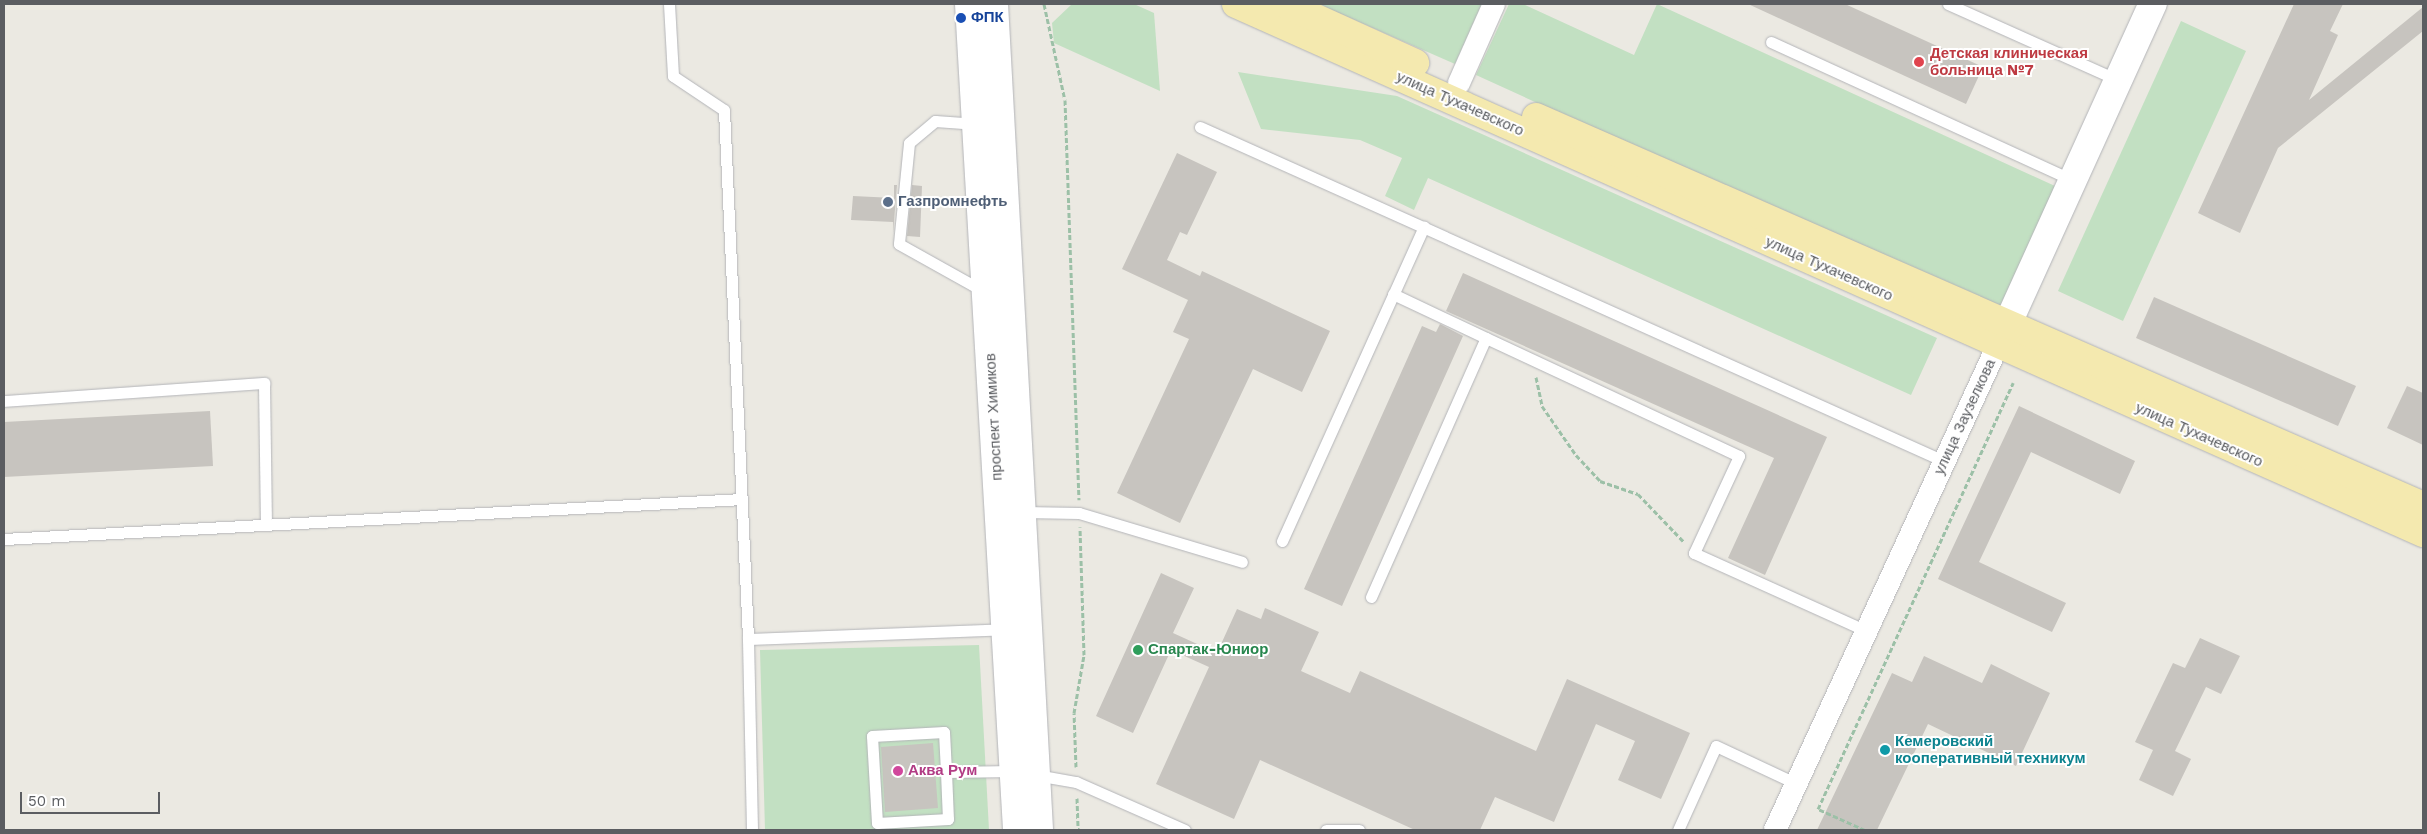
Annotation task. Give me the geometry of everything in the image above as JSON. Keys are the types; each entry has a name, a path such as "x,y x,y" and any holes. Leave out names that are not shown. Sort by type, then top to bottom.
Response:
{"main road":[{"name":"проспект Химиков","path":"969,4 987,293 1018,628 1025,773 1017,830"},
{"name":"проспект Химиков","path":"994,4 1023,512 1018,628"},
{"name":"улица Тухачевского","path":"1236,4 2003,334 2423,506"},
{"name":"улица Тухачевского","path":"1285,4 2003,334 2423,533"},
{"name":"улица Заузелкова","path":"2003,334 2153,4"},
{"name":"проспект Химиков","path":"1025,773 1039,830"}],"street":[{"path":"1458,83 1494,4"},
{"name":"улица Заузелкова","path":"1775,830 2003,334"}],"lane":[{"path":"669,4 673,76 724,110 748,639 752,830"},
{"path":"1948,4 2118,80"},
{"path":"1771,42 2073,180"},
{"path":"977,124 935,121 909,144 899,244 987,293"},
{"path":"1200,127 1944,461"},
{"path":"1282,541 1424,226"},
{"path":"1393,294 1739,456 1694,553 1867,631"},
{"path":"1371,597 1486,338"},
{"path":"4,401 264,382 266,525"},
{"path":"4,539 742,500"},
{"path":"1023,512 1079,513 1242,562"},
{"path":"748,639 1018,628"},
{"path":"944,732 946,772 948,819 877,823 872,736 944,732"},
{"path":"1678,830 1716,746 1796,784"},
{"path":"946,772 1025,773 1076,782 1184,830"},
{"path":"1326,830 1359,830"}],"path":[{"path":"1044,4 1065,100 1084,655 1074,713 1078,830"},
{"path":"1532,360 1542,406 1576,454 1600,481 1638,494 1694,553"},
{"path":"1864,830 1818,808 2014,383"}],"green space":[{"path":"1072,4 1134,4 1154,13 1160,91 1054,43 1052,23"},
{"path":"1318,4 1482,4 1455,64"},
{"path":"1509,4 1523,4 1634,55 1657,4 2055,186 1997,313 1476,75"},
{"path":"2181,21 2246,51 2123,321 2058,291"},
{"path":"1238,72 1397,96 1937,338 1911,395 1428,178 1414,210 1385,196 1402,158 1360,140 1261,129"},
{"path":"979,645 989,830 765,830 760,650"}],"building":[{"path":"1748,4 1845,4 1983,67 1966,104"},
{"path":"2294,4 2343,4 2330,31 2338,35 2309,100 2423,7 2423,31 2278,148 2240,233 2198,213"},
{"path":"1177,153 1217,172 1187,235 1180,232 1167,260 1200,276 1202,271 1330,331 1302,392 1253,369 1180,523 1117,493 1189,339 1173,332 1188,300 1122,269"},
{"path":"894,185 897,185 893,233 893,222 851,220 853,196 894,198"},
{"path":"912,185 922,186 920,237 907,236"},
{"path":"1463,273 1827,437 1765,575 1728,558 1774,458 1446,311"},
{"path":"2154,297 2356,386 2338,426 2136,338"},
{"path":"1440,324 1463,336 1342,606 1304,589 1422,326 1436,332"},
{"path":"2407,386 2423,393 2423,445 2387,428"},
{"path":"2019,406 2135,461 2120,494 2031,452 1979,562 2066,603 2052,632 1938,579"},
{"path":"210,411 213,466 4,477 4,422"},
{"path":"1161,573 1194,588 1173,633 1217,653 1237,609 1261,619 1265,608 1319,632 1301,671 1350,693 1360,671 1536,751 1567,679 1690,733 1661,799 1618,780 1635,741 1596,724 1554,822 1495,797 1480,830 1415,830 1260,760 1234,819 1156,784 1209,667 1171,650 1133,733 1096,716"},
{"path":"2200,638 2240,656 2221,694 2206,687 2175,751 2191,759 2173,796 2139,780 2153,750 2135,742 2173,663 2185,668"},
{"name":"Кемеровский кооперативный техникум","path":"1924,656 1982,683 1991,664 2050,693 2016,766 1928,724 1877,830 1817,830 1892,673 1912,682"},
{"path":"933,743 938,808 885,812 881,747"}],"place":[{"name":"ФПК","path":"961,18"},
{"name":"Детская клиническая больница №7","path":"1919,62"},
{"name":"Газпромнефть","path":"888,202"},
{"name":"Спартак-Юниор","path":"1138,650"},
{"name":"Кемеровский кооперативный техникум","path":"1885,750"},
{"name":"Аква Рум","path":"898,771"}]}
